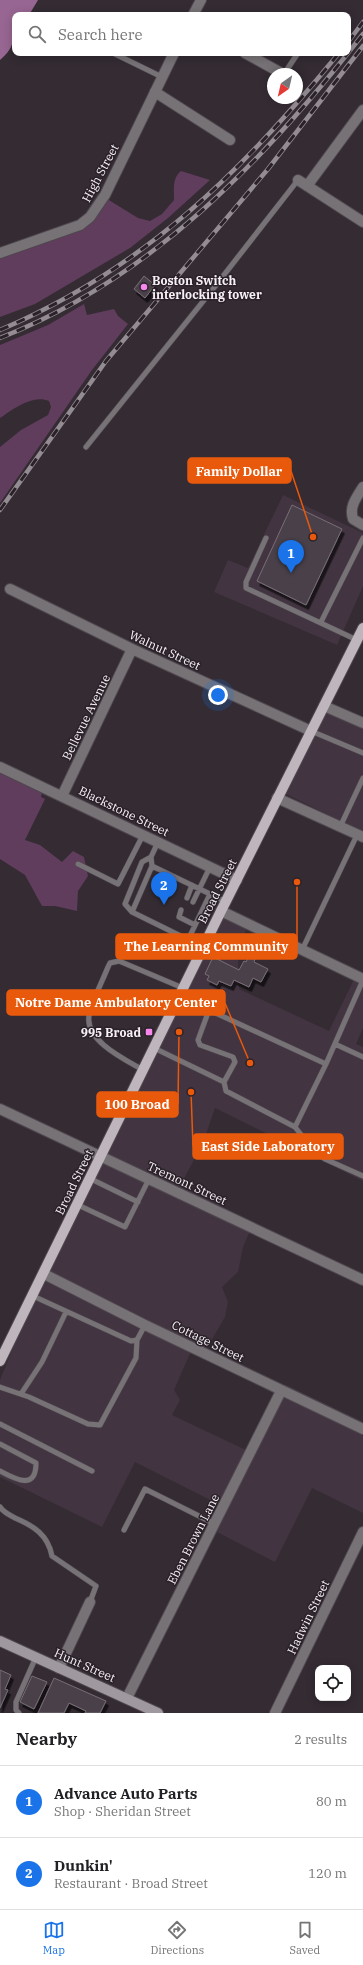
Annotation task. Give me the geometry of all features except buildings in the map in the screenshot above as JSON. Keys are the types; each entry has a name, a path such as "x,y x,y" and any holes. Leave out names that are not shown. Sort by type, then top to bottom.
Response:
{"main road":[{"name":"Broad Street","path":"0,1361 78,1205 203,947 363,628"},
{"name":"Hunt Street","path":"0,1641 158,1713"}],"street":[{"path":"195,12 201,0"},
{"name":"High Street","path":"0,253 72,228 90,217 105,195 172,56"},
{"path":"251,56 273,68"},
{"path":"155,92 230,140"},
{"path":"307,186 363,110"},
{"path":"298,180 363,222"},
{"path":"363,487 353,503 351,512 353,519 363,525"},
{"name":"Walnut Street","path":"10,589 132,649 311,731"},
{"name":"Bellevue Avenue","path":"62,796 132,649"},
{"path":"324,706 363,723"},
{"name":"Blackstone Street","path":"0,767 237,880"},
{"path":"277,798 360,836"},
{"path":"221,911 363,980"},
{"name":"Tremont Street","path":"0,1109 363,1280"},
{"name":"Cottage Street","path":"44,1274 281,1391 363,1429"},
{"name":"Eben Brown Lane","path":"127,1698 281,1391"},
{"name":"Hadwin Street","path":"276,1713 363,1532"},
{"path":"59,1668 90,1602"}],"lane":[{"path":"119,56 162,77"},
{"path":"288,68 296,56"},
{"path":"86,447 213,289 298,180"},
{"path":"266,538 246,582 246,588 357,640"},
{"path":"321,622 363,538"},
{"path":"311,731 363,753"},
{"path":"340,828 363,778"},
{"path":"78,864 118,884 143,835"},
{"path":"302,950 360,836"},
{"path":"132,912 152,866 151,857 158,842"},
{"path":"151,857 142,862 125,904 132,912 203,947"},
{"path":"152,866 226,902"},
{"path":"193,902 210,867"},
{"path":"187,898 192,885"},
{"path":"188,940 210,894"},
{"path":"181,910 179,917 195,925"},
{"path":"185,920 188,914"},
{"path":"143,1070 104,1046 91,1028 89,1017 110,963 119,961 182,991 209,1010 326,1064"},
{"path":"295,1127 326,1064 363,980"},
{"path":"209,1010 198,1040 200,1045 233,1057 235,1062 224,1082 226,1091 295,1127 314,1151 325,1159 363,1176"},
{"path":"335,1044 363,1057"},
{"path":"154,1048 224,1082"},
{"path":"91,1178 138,1202"},
{"path":"78,1205 125,1227 149,1179"},
{"path":"33,1296 131,1342 137,1340"},
{"path":"21,1394 42,1362 66,1312"},
{"path":"0,1387 21,1394 88,1424 100,1425 136,1358 137,1340 146,1325"},
{"path":"0,1424 92,1471"},
{"path":"0,1444 36,1463 36,1474 32,1479 27,1481 15,1479 0,1471"},
{"path":"124,1530 145,1489 215,1524"},
{"path":"0,1508 9,1515 39,1530 50,1545 52,1556 96,1586 90,1602"},
{"path":"19,1713 16,1710 16,1702 36,1657"}],"shaded area":[{"path":"0,0 38,0 31,12 12,12 12,45 0,60"},
{"path":"181,171 210,180 168,218 130,248 35,304 0,317 0,250 74,222 83,217 104,197 138,218 150,221 162,214 174,200 175,181 176,177"},
{"path":"84,304 87,315 114,309 118,316 128,324 92,370 0,503 0,447 21,430 48,415 51,407 49,401 36,399 23,404 0,418 0,345 48,325"},
{"path":"283,495 363,533 363,586 337,645 214,592 228,560 248,568"},
{"path":"326,704 363,720 363,832 282,792"},
{"path":"0,763 44,784 41,797 45,799 25,840 40,845 62,862 73,851 84,857 88,876 78,891 77,911 55,906 42,906 25,875 0,859"},
{"path":"223,909 249,922 241,943 242,948 238,958 239,989 329,1031 357,973 363,974 363,1028 356,1044 363,1047 363,1181 215,1108 203,1143 180,1186 254,1222 243,1247 238,1272 222,1287 228,1302 225,1317 208,1346 195,1342 174,1390 180,1400 172,1415 248,1451 282,1386 286,1385 363,1422 363,1513 312,1488 275,1562 217,1532 228,1509 135,1462 102,1527 0,1477 0,1380 45,1270"}],"railway":[{"path":"351,38 363,22"},
{"path":"351,49 363,34"},
{"path":"0,510 106,361 268,169 363,46"},
{"path":"0,330 52,305 100,278 145,247 187,213 227,177 265,138 336,56"},
{"path":"0,338 55,313 107,283 156,249 202,211 245,170 287,126 346,56"}],"place":[{"name":"Boston Switch interlocking tower","path":"144,287"},
{"name":"Family Dollar","path":"313,537"},
{"name":"Advance Auto Parts","path":"291,573"},
{"name":"The Learning Community","path":"297,882"},
{"name":"Dunkin'","path":"164,905"},
{"name":"995 Broad","path":"149,1032"},
{"name":"100 Broad","path":"179,1032"},
{"name":"Notre Dame Ambulatory Center","path":"250,1063"},
{"name":"East Side Laboratory","path":"191,1092"}]}
